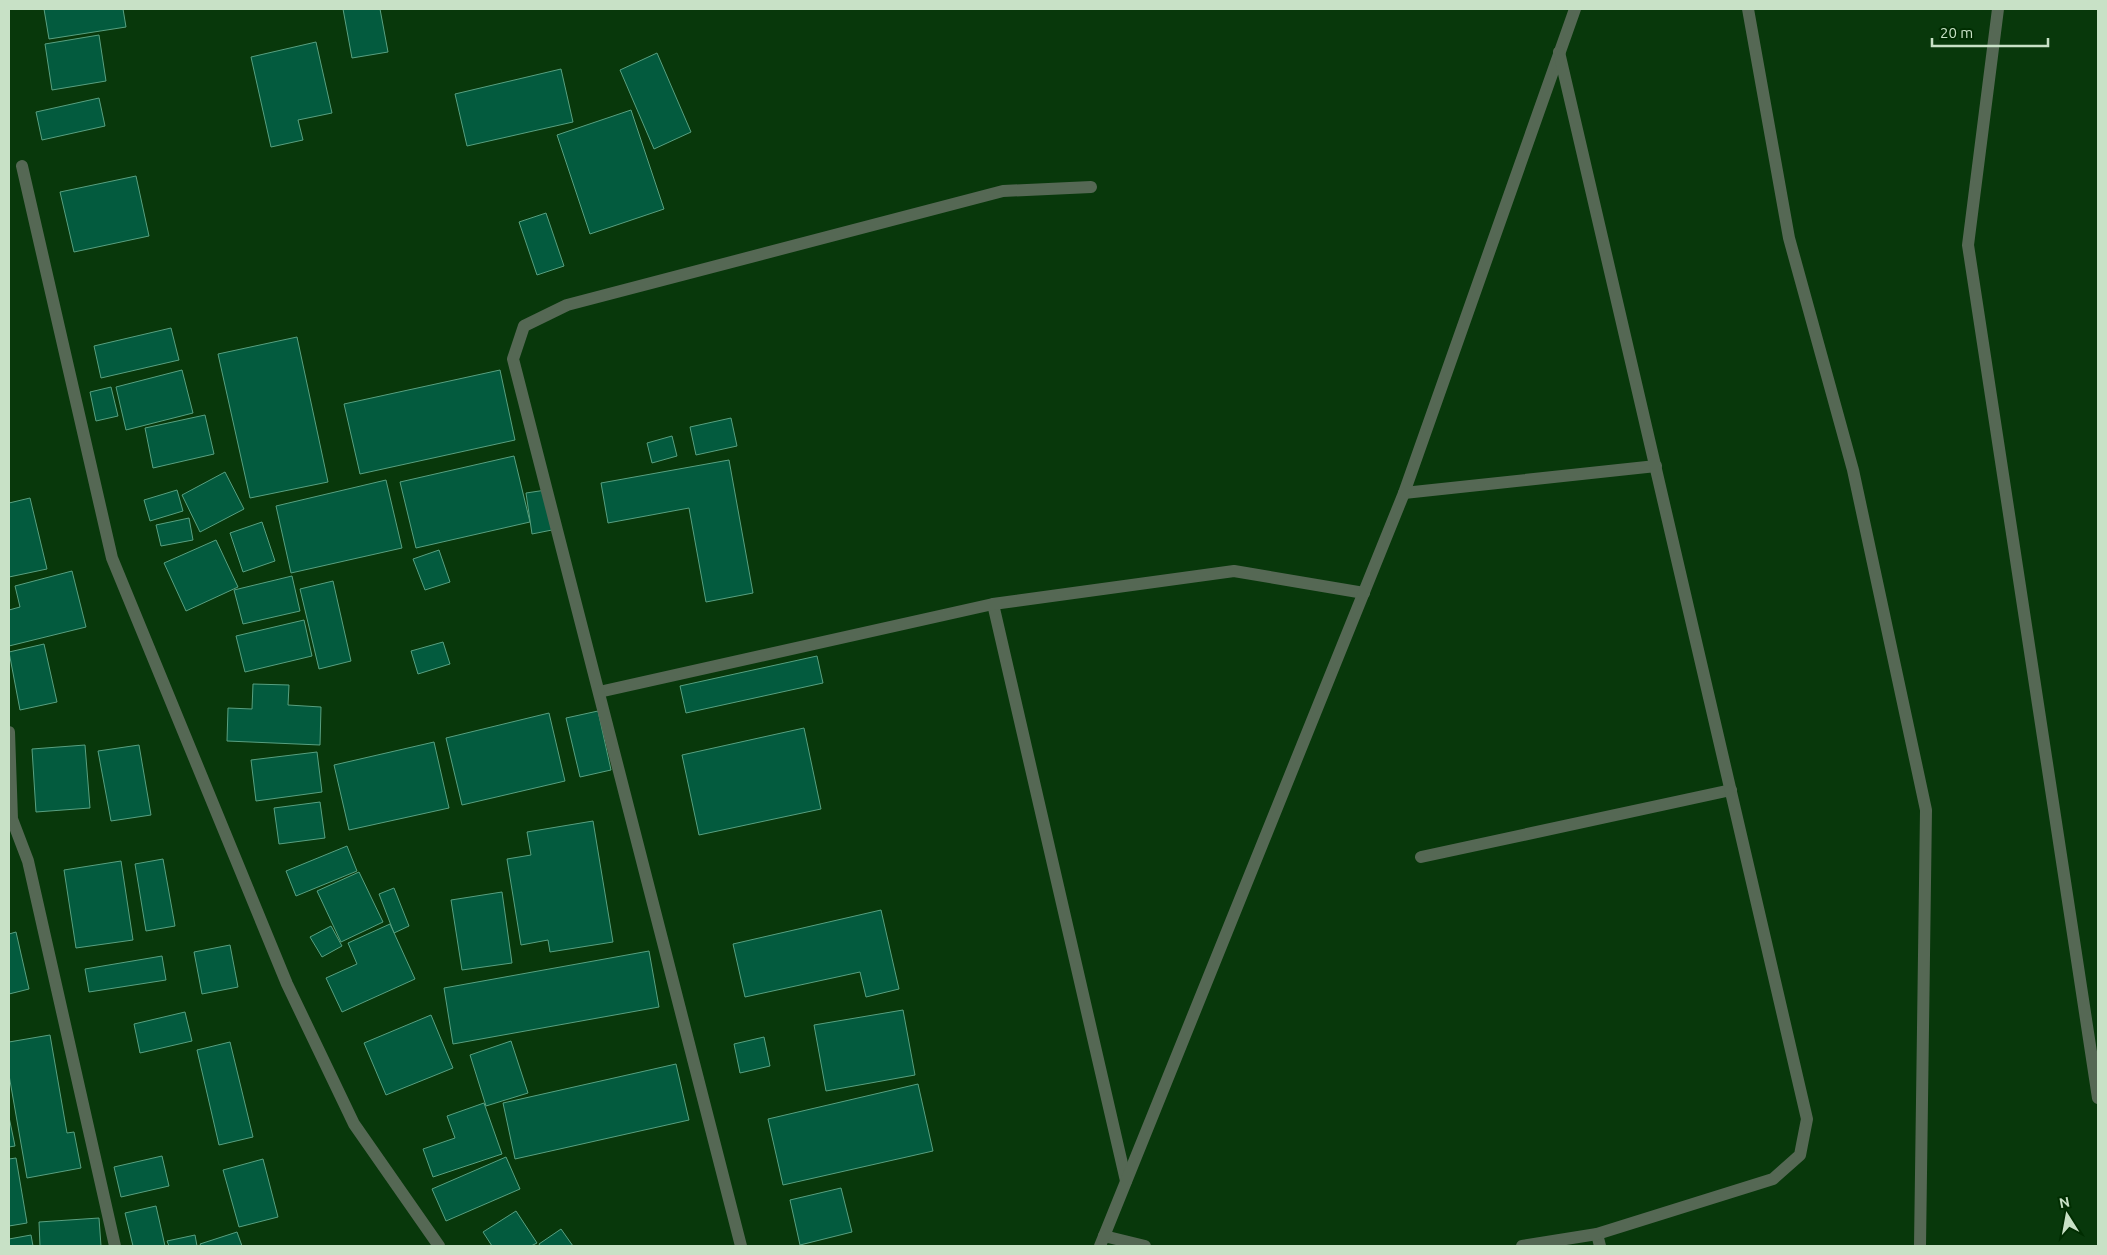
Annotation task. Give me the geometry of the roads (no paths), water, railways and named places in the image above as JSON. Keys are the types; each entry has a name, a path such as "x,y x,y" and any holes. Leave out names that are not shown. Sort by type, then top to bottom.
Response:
{"street":[{"path":"1145,1246 1102,1241 1404,494 1575,9"},
{"path":"1748,9 1789,238 1853,470 1926,810 1920,1246"},
{"path":"1998,9 1968,245 2098,1098"},
{"path":"1522,1246 1598,1240 1773,1179 1800,1155 1808,1119 1559,52"},
{"path":"22,166 112,558 295,1002 354,1124 439,1246"},
{"path":"741,1246 514,359 524,326 567,305 1003,191 1091,186"},
{"path":"1404,494 1656,466"},
{"path":"599,692 993,604 1234,571 1364,593"},
{"path":"993,604 1126,1181"},
{"path":"9,732 10,818 28,861 115,1246"},
{"path":"1421,857 1731,790"}]}
